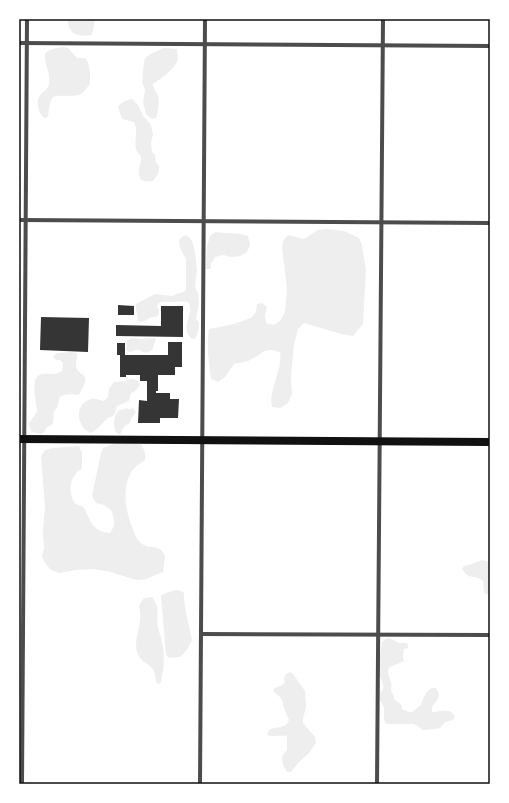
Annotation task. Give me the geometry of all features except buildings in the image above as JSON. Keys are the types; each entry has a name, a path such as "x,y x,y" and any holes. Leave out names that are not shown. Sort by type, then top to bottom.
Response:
{"main road":[{"path":"22,439 490,442"}],"street":[{"path":"22,784 22,439 27,19"},
{"path":"200,784 205,19"},
{"path":"377,784 384,46 383,19"},
{"path":"19,43 490,46"},
{"path":"19,220 490,223"},
{"path":"201,634 490,635"}],"shaded area":[{"path":"68,19 95,19 91,35 82,36 72,32 68,24"},
{"path":"64,47 68,48 77,58 85,58 90,71 90,85 78,95 53,97 50,104 48,117 45,118 40,112 38,99 39,96 47,89 49,84 45,54 51,49"},
{"path":"164,48 177,49 178,59 171,70 153,84 159,98 159,104 156,118 152,119 146,114 143,102 145,90 142,82 144,62 145,58 152,53"},
{"path":"132,99 138,105 143,116 151,125 153,134 151,143 152,152 155,155 156,163 159,166 158,174 153,181 141,180 139,171 141,156 136,149 136,126 134,122 122,119 118,107 124,102"},
{"path":"327,229 344,231 359,238 362,245 366,270 363,324 353,336 304,323 298,329 294,344 291,377 292,394 288,403 280,408 272,407 271,400 279,366 280,352 266,350 255,358 234,364 225,377 218,382 211,379 208,348 209,329 234,324 251,318 256,312 257,304 262,303 267,307 265,315 266,323 274,325 281,320 285,312 287,288 282,249 283,241 288,235 304,239 318,230"},
{"path":"216,232 248,236 250,245 247,252 240,256 231,257 223,255 215,257 211,264 211,269 206,269 207,246 210,236"},
{"path":"186,235 192,241 195,253 197,270 195,287 198,294 199,303 196,319 199,322 199,327 196,338 192,339 187,330 190,311 188,302 160,303 158,304 157,308 159,309 159,314 156,317 152,317 142,322 138,321 136,309 136,304 155,294 172,296 185,291 186,259 180,248 179,240"},
{"path":"131,338 155,338 156,340 151,351 142,352 137,350 130,352 126,350 127,341"},
{"path":"56,353 77,353 76,367 85,377 85,384 80,394 60,396 57,408 54,411 53,424 46,428 42,434 34,433 31,431 29,423 37,412 34,390 36,379 38,376 43,374 54,374 62,371 63,363 53,357"},
{"path":"130,379 136,380 140,385 134,392 131,393 129,401 117,406 114,415 108,418 93,432 91,433 85,429 79,418 81,406 87,401 94,399 104,401 108,397 109,389 114,382 127,381"},
{"path":"133,408 136,412 130,423 125,426 120,435 115,430 115,417 118,411"},
{"path":"115,443 141,444 145,452 145,460 132,470 128,479 125,494 127,510 131,525 138,540 145,545 162,551 164,554 163,572 146,579 136,580 111,572 94,569 59,573 51,570 45,563 42,556 44,548 43,532 45,507 41,457 45,450 79,446 82,453 82,469 76,473 72,481 70,489 73,500 78,505 84,507 90,521 96,528 110,533 114,522 111,510 104,505 96,503 92,496 103,448"},
{"path":"482,560 490,562 490,595 484,593 483,581 467,575 462,569 464,566"},
{"path":"176,590 184,593 192,640 186,651 180,657 169,658 166,655 161,596"},
{"path":"152,597 157,608 158,627 164,652 163,672 161,682 159,684 156,682 154,671 139,657 136,648 140,619 139,606 144,598"},
{"path":"389,638 400,643 408,644 408,648 404,649 404,661 392,666 388,670 394,699 402,706 402,709 411,712 421,705 428,691 432,688 436,688 439,695 433,706 432,712 450,712 455,716 453,720 445,722 440,728 423,730 413,724 385,723 384,707 380,700 380,692 383,690 383,683 379,674 379,664 382,642"},
{"path":"290,672 305,691 306,707 303,723 315,737 316,743 309,753 291,772 287,772 282,758 287,750 287,736 267,735 269,730 288,723 289,720 282,700 273,691 285,682 284,678 286,674"}]}
